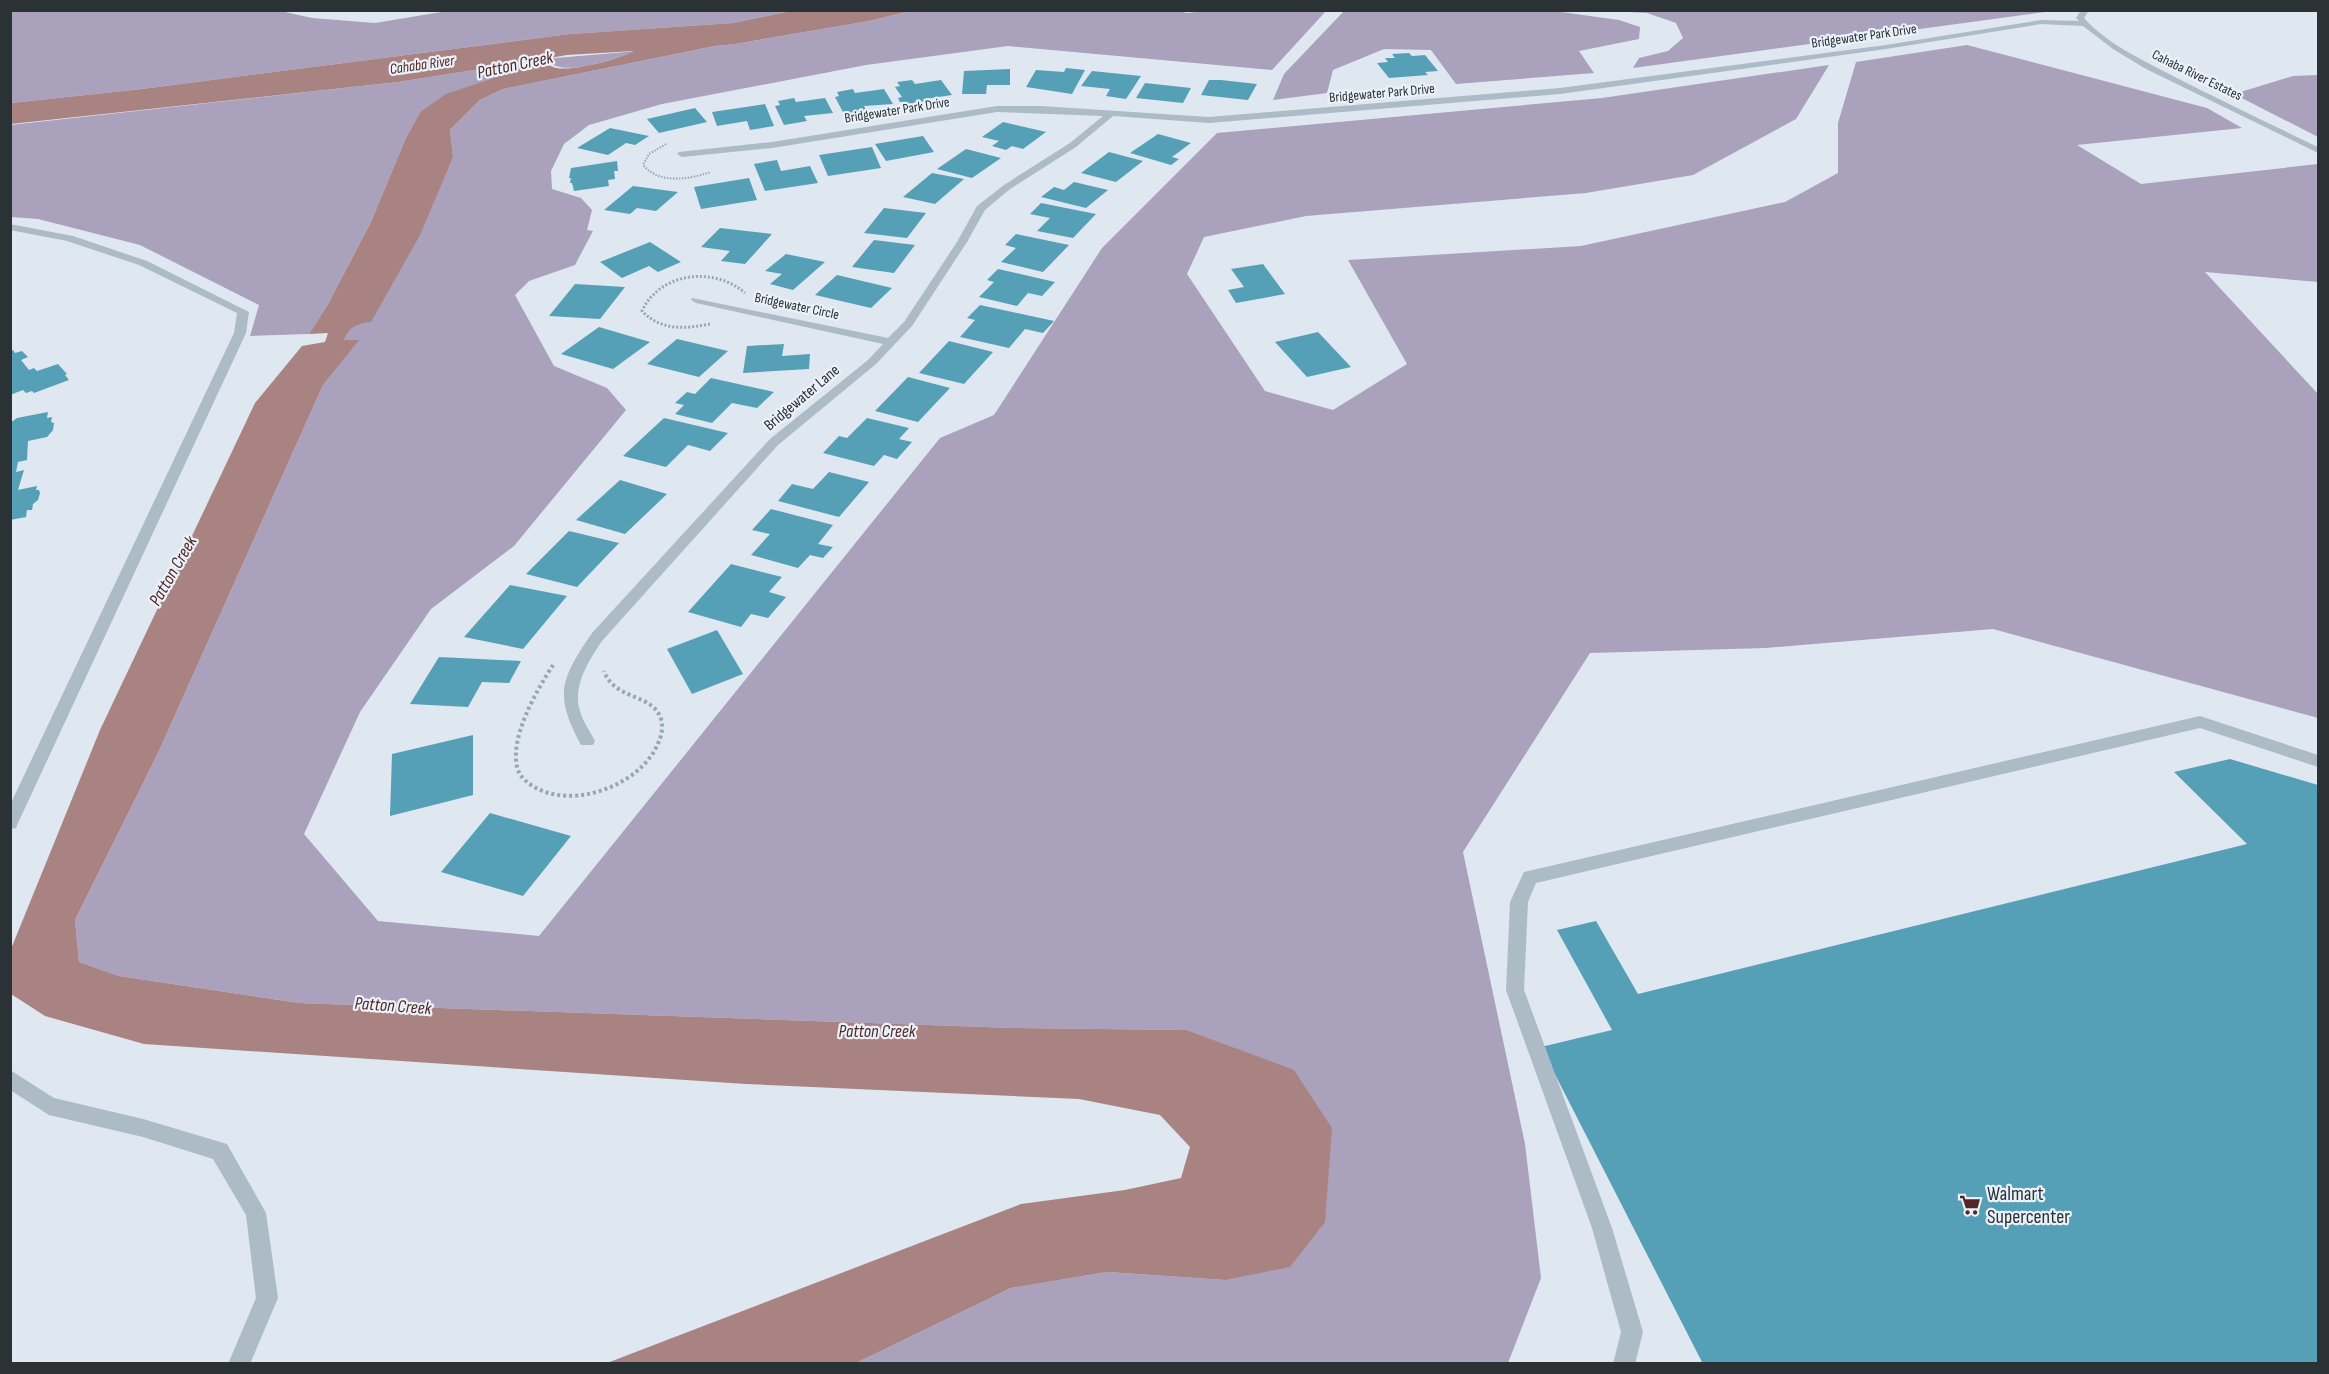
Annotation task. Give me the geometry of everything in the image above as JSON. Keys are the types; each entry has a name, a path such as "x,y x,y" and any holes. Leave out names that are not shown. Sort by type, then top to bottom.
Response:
{"street":[{"path":"2082,24 2080,18 2085,10"},
{"name":"Bridgewater Park Drive","path":"682,153 772,145 973,111 1019,108 1188,120 1236,119 1560,91 1886,47 2031,23 2057,21 2082,24"},
{"name":"Cahaba River Estates","path":"2082,24 2096,37 2130,57 2319,150"},
{"name":"Bridgewater Lane","path":"587,741 570,705 575,678 584,656 597,637 768,448 872,362 908,324 981,208 1007,187 1073,145 1110,114"},
{"path":"10,227 69,238 143,263 243,312 240,333 10,823"},
{"name":"Bridgewater Circle","path":"696,300 891,342"},
{"path":"1624,1364 1632,1332 1602,1228 1515,990 1519,902 1530,877 2200,722 2319,761"},
{"path":"10,1079 49,1106 143,1128 220,1150 256,1214 267,1298 239,1364"}],"shaded area":[{"path":"276,10 312,18 375,23 453,10 791,11 733,23 570,34 142,89 11,103 10,11"},
{"path":"1179,10 1186,13 1218,10 1326,11 1272,70 1008,46 866,65 662,104 589,125 564,144 551,171 552,189 581,198 592,210 587,230 593,231 575,265 529,281 515,295 554,366 607,388 626,410 514,546 431,609 360,712 304,834 378,921 539,936 940,438 994,415 1102,248 1217,133 1602,98 1829,65 1796,119 1693,175 1586,193 1306,216 1204,237 1187,274 1265,391 1333,410 1407,364 1348,260 1581,246 1785,202 1838,173 1838,123 1856,62 1967,45 2207,108 2242,128 2077,145 2141,184 2318,164 2318,282 2205,272 2318,394 2318,718 1993,629 1766,648 1590,653 1463,852 1525,1144 1541,1278 1508,1363 856,1363 1011,1288 1107,1272 1225,1280 1186,1030 1014,1028 299,1003 119,976 79,962 75,920 158,753 323,385 358,340 344,340 347,332 358,323 453,157 450,130 480,100 503,89 715,46 869,21 910,11"},
{"path":"1344,11 1554,11 1619,20 1640,27 1639,39 1579,51 1594,73 1456,84 1431,50 1384,49 1333,70 1327,93 1273,100 1284,74"},
{"path":"1612,11 2052,11 1633,68 1639,58 1668,51 1683,38 1676,23 1647,13"},
{"path":"638,51 576,68 553,65 544,59"},
{"path":"506,65 510,69 503,75 420,112 405,140 371,222 328,304 309,334 250,336 259,305 140,245 38,219 11,217 10,125 398,82"},
{"path":"2318,75 2318,137 2234,94 2293,76"}],"water":[{"path":"791,11 910,11 869,21 715,46 503,89 480,100 450,130 453,157 420,235 371,322 354,326 348,332 344,340 359,340 323,385 158,753 75,920 79,962 119,976 299,1003 1014,1028 1186,1030 1294,1070 1332,1128 1325,1222 1290,1267 1225,1280 1107,1272 1011,1288 856,1363 607,1363 1021,1204 1125,1190 1181,1178 1190,1147 1160,1115 1079,1099 746,1084 144,1044 45,1016 11,994 11,949 100,730 255,403 302,346 325,342 328,333 309,334 328,304 371,222 405,140 420,112 446,94 503,75 509,69 506,65 398,82 11,124 11,103 142,89 570,34 733,23","holes":["634,51 606,61 568,68 551,66 544,59 567,55"]}],"building":[{"path":"1409,53 1412,56 1425,55 1438,71 1425,72 1428,75 1389,78 1377,63 1388,62 1385,58 1395,58 1392,54"},
{"path":"1066,68 1085,70 1072,94 1026,87 1036,70 1064,72"},
{"path":"1010,69 1010,85 987,85 986,94 962,94 964,71"},
{"path":"1092,71 1141,76 1126,99 1106,96 1110,89 1081,86"},
{"path":"912,80 915,84 941,80 952,95 925,99 927,102 907,105 905,102 900,102 898,98 902,97 895,87 900,86 897,82"},
{"path":"1209,80 1257,84 1248,100 1201,95"},
{"path":"1145,83 1191,88 1183,103 1136,98"},
{"path":"853,89 855,93 884,89 893,104 864,106 867,112 845,116 835,97 839,96 837,92"},
{"path":"794,98 796,102 825,98 833,113 804,116 807,121 784,125 775,106 780,105 778,101"},
{"path":"765,104 774,126 750,130 747,121 717,126 712,112"},
{"path":"695,108 707,122 659,133 647,119"},
{"path":"1003,122 1046,132 1023,149 1012,146 1006,150 992,146 999,141 982,137"},
{"path":"610,128 649,136 635,145 626,143 608,155 577,148"},
{"path":"1158,134 1191,143 1172,157 1179,159 1171,165 1130,153"},
{"path":"923,136 934,152 886,161 875,144"},
{"path":"872,147 881,168 828,176 819,155"},
{"path":"966,149 1001,158 972,178 937,169"},
{"path":"1109,152 1143,161 1116,182 1081,173"},
{"path":"777,160 781,171 810,166 818,183 765,191 754,164"},
{"path":"617,161 618,171 614,171 615,179 608,180 609,186 574,191 570,183 571,178 569,178 571,168"},
{"path":"932,173 964,179 935,204 903,197"},
{"path":"749,178 757,200 701,209 694,187"},
{"path":"1074,182 1108,190 1086,208 1041,197 1054,187 1064,190"},
{"path":"633,186 678,192 656,211 637,208 630,214 604,210"},
{"path":"1041,203 1096,214 1073,238 1037,231 1050,218 1030,214"},
{"path":"884,208 926,213 907,238 864,233"},
{"path":"720,228 772,234 745,264 721,261 730,251 701,247"},
{"path":"1016,234 1069,245 1043,272 1001,262 1016,248 1005,245"},
{"path":"874,240 915,245 894,273 852,267"},
{"path":"650,242 681,262 658,272 649,266 622,278 600,262"},
{"path":"786,254 825,262 793,290 770,284 782,274 765,271"},
{"path":"1263,264 1285,294 1236,303 1228,290 1244,287 1231,269"},
{"path":"998,269 1055,282 1042,296 1028,293 1017,306 979,297 994,282 987,280"},
{"path":"837,275 892,288 871,308 815,295"},
{"path":"575,284 625,287 600,319 549,316"},
{"path":"980,305 1054,321 1043,333 1025,329 1009,348 960,337 975,320 967,318"},
{"path":"599,327 650,342 613,369 561,354"},
{"path":"1318,332 1351,367 1307,377 1275,342"},
{"path":"677,339 728,351 699,377 647,364"},
{"path":"949,341 993,352 964,384 919,373"},
{"path":"784,344 782,356 810,354 809,369 743,373 747,346"},
{"path":"13,350 15,353 22,351 28,357 21,360 29,370 34,368 37,371 58,364 69,380 34,393 32,391 26,393 23,390 10,395 10,351"},
{"path":"908,377 950,388 918,422 875,411"},
{"path":"711,378 774,392 757,408 732,403 712,423 675,414 684,405 675,403 687,392 695,394"},
{"path":"48,412 47,418 52,417 51,422 54,423 53,430 47,437 28,441 27,460 18,462 16,472 24,470 18,490 37,486 36,490 40,493 38,500 33,504 32,510 27,510 26,517 10,520 10,423 17,418"},
{"path":"664,418 728,433 710,451 688,445 666,467 623,456"},
{"path":"867,418 909,428 899,439 912,442 897,459 884,455 874,466 823,453 839,436 847,438"},
{"path":"829,472 869,482 839,517 778,501 792,484 813,489"},
{"path":"620,480 667,494 625,534 576,520"},
{"path":"771,509 833,525 818,544 833,547 823,558 810,555 798,568 751,555 770,534 752,530"},
{"path":"569,531 619,543 577,587 526,574"},
{"path":"731,564 782,577 769,592 786,597 768,618 751,614 741,627 688,612"},
{"path":"510,585 567,596 523,649 464,637"},
{"path":"717,630 743,674 692,694 667,649"},
{"path":"439,657 521,661 509,683 482,682 468,707 410,704"},
{"path":"473,735 473,795 390,816 392,754"},
{"name":"Walmart Supercenter","path":"2230,759 2318,785 2318,1364 1703,1364 1541,1047 1612,1030 1557,930 1596,921 1638,994 2247,844 2174,772"},
{"path":"490,813 571,836 523,896 441,872"}],"place":[{"name":"Walmart Supercenter","path":"1970,1205"}],"water label":[{"name":"Cahaba River","path":"422,65"},
{"name":"Patton Creek","path":"515,65"},
{"name":"Patton Creek","path":"173,571"},
{"name":"Patton Creek","path":"393,1006"},
{"name":"Patton Creek","path":"877,1031"}]}
